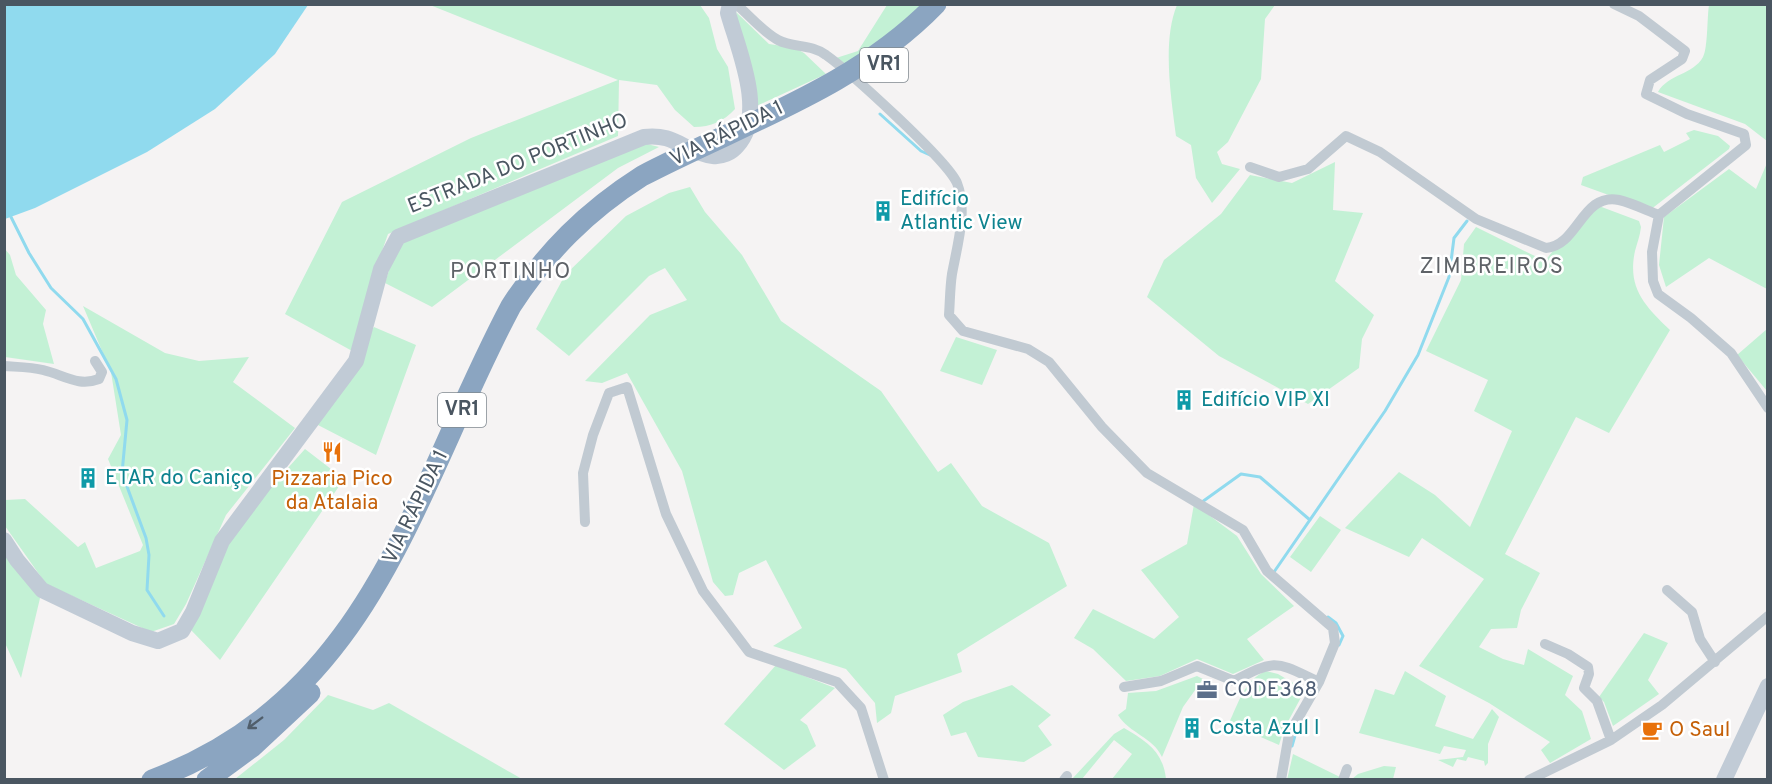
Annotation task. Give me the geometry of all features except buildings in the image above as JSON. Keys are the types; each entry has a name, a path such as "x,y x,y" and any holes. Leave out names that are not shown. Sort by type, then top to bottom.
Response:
{"highway":[{"name":"VIA RÁPIDA 1","path":"210,778 270,732 318,675 396,551 493,339 528,280 567,233 590,212 644,181 803,104 867,63 907,32 936,4"},
{"name":"VIA RÁPIDA 1","path":"803,104 844,90 880,68 914,42 951,4"},
{"name":"VIA RÁPIDA 1","path":"152,780 193,762 259,720 318,675"}],"street":[{"name":"ESTRADA DO PORTINHO","path":"4,540 42,590 132,633 158,640 182,631 194,612 222,541 356,361 381,269 398,237 644,137 659,135 675,139 693,152 716,156 731,152 743,139 749,123 748,83 728,14 730,4"},
{"path":"736,4 778,40 810,47 826,54 942,164 956,183 961,205 959,243 952,275 949,315 963,331 1028,349 1049,363 1102,427 1148,473 1243,530 1267,571 1333,628 1335,643 1319,682 1289,734 1281,780"},
{"path":"1614,4 1640,16 1685,51 1682,59 1650,80 1646,94 1687,114 1744,134 1746,145 1659,215 1652,252 1653,281 1658,294 1691,318 1731,353 1767,408"},
{"path":"1250,166 1280,177 1308,169 1346,136 1380,152 1476,219 1546,248 1556,247 1564,242 1588,209 1602,203 1617,199 1659,215"},
{"path":"4,366 44,370 74,382 88,383 99,379 102,372 95,361"},
{"path":"585,522 583,474 593,435 609,393 627,387 666,514 703,591 749,652 837,682 861,708 884,780"},
{"path":"1667,590 1692,612 1700,639 1715,662"},
{"path":"1529,780 1611,740 1662,705 1767,616"},
{"path":"1545,644 1568,654 1588,667 1589,674 1584,688 1597,701 1611,740"},
{"path":"1124,687 1161,681 1197,666 1234,681 1266,664 1285,666 1319,682"},
{"path":"1724,780 1767,686"}],"green space":[{"path":"430,5 700,5 709,18 717,49 728,67 735,109 717,122 694,127 675,110 657,85 619,80 618,136 388,234 367,294 354,352 285,314 342,202 471,138 618,80"},
{"path":"887,5 921,5 895,30 841,67 833,59 858,51"},
{"path":"1177,5 1275,5 1265,19 1261,79 1228,142 1217,152 1222,164 1240,169 1212,203 1196,178 1191,145 1176,136 1170,87 1169,52 1172,19"},
{"path":"1709,5 1767,5 1767,141 1745,124 1658,92 1668,81 1693,68 1703,57 1706,47"},
{"path":"736,12 769,44 795,48 804,53 826,74 752,108"},
{"path":"1694,130 1718,136 1730,146 1729,149 1650,210 1581,185 1583,177 1660,145 1664,152 1690,139 1686,133"},
{"path":"643,143 659,147 618,168 432,307 385,283 394,254 404,240"},
{"path":"1335,162 1333,210 1363,213 1335,281 1374,315 1362,339 1359,368 1308,404 1219,356 1147,297 1164,260 1221,214 1250,175 1292,183"},
{"path":"1767,163 1767,289 1709,258 1666,287 1659,265 1664,217 1729,169 1756,189"},
{"path":"690,187 705,212 742,255 781,321 881,391 938,472 951,463 982,506 1049,543 1067,586 957,654 962,672 895,696 891,713 877,723 875,703 846,669 773,646 802,628 766,560 739,573 733,595 725,596 713,582 682,471 627,373 602,383 585,381 650,315 687,300 665,268 649,276 569,356 536,329 565,275 626,216 669,193"},
{"path":"1599,206 1639,221 1641,227 1633,264 1636,286 1646,304 1670,330 1609,433 1576,417 1505,554 1540,573 1521,610 1517,628 1491,629 1479,647 1503,659 1524,665 1528,649 1573,676 1565,695 1582,711 1591,739 1550,763 1541,750 1550,742 1489,703 1419,666 1484,579 1422,538 1409,557 1345,528 1399,472 1435,495 1470,527 1512,431 1474,411 1488,380 1426,351 1461,280 1464,244 1476,227 1545,261 1579,218"},
{"path":"4,248 10,255 16,275 46,310 43,324 54,364 5,357"},
{"path":"83,306 165,353 199,361 249,357 233,382 295,428 226,515 186,604 174,624 151,632 46,584 5,526 5,500 25,499 78,547 85,542 96,568 140,551 143,545 108,459 121,435 111,372"},
{"path":"374,327 416,345 376,455 316,424"},
{"path":"1767,329 1767,391 1737,355"},
{"path":"956,337 997,350 982,385 940,371"},
{"path":"305,449 344,479 220,660 191,630 226,545 251,509"},
{"path":"1194,504 1237,536 1261,574 1294,606 1247,639 1264,660 1233,674 1197,659 1160,676 1126,681 1093,649 1074,638 1093,609 1154,639 1179,617 1141,570 1187,544"},
{"path":"1320,516 1341,530 1311,572 1290,557"},
{"path":"4,552 41,594 21,678 5,643"},
{"path":"1644,633 1668,643 1648,680 1659,694 1613,726 1604,702 1599,697"},
{"path":"776,665 835,688 800,720 807,725 816,746 784,770 724,724"},
{"path":"1266,671 1278,674 1305,690 1284,729 1279,745 1229,723 1247,686"},
{"path":"1405,671 1446,696 1435,726 1473,739 1492,709 1499,717 1488,744 1488,763 1485,766 1484,761 1468,757 1466,761 1457,759 1453,767 1438,760 1463,757 1466,750 1444,746 1440,754 1359,733 1375,689 1394,695"},
{"path":"1197,676 1203,679 1183,707 1162,757 1153,745 1129,727 1118,715 1126,709 1128,693 1156,691"},
{"path":"1012,685 1051,715 1038,726 1052,745 1024,762 978,757 966,732 951,736 943,715 963,702"},
{"path":"328,695 373,710 389,703 522,779 235,779 284,740"},
{"path":"1124,728 1146,742 1157,754 1166,779 1112,779 1132,754 1114,740 1082,779 1072,779 1114,734"},
{"path":"1293,754 1340,777 1338,779 1287,780"},
{"path":"1384,766 1396,767 1393,779 1352,779 1358,774"}],"water":[{"path":"4,5 308,5 275,54 215,109 147,152 35,208 5,219"}],"waterway":[{"path":"880,114 921,151 930,155"},
{"path":"11,217 29,253 51,288 83,319 116,379 127,420 122,473 146,538 149,555 147,590 164,616"},
{"path":"1274,572 1385,411 1418,355 1449,277 1454,238 1467,221"},
{"path":"1202,502 1241,474 1260,477 1310,520"},
{"path":"1328,617 1336,623 1343,636 1339,645"},
{"path":"1292,746 1296,732"}],"place":[{"name":"Edifício Atlantic View","path":"883,211"},
{"name":"Edifício VIP XI","path":"1184,400"},
{"name":"Pizzaria Pico da Atalaia","path":"332,452"},
{"name":"ETAR do Caniço","path":"88,478"},
{"name":"CODE368","path":"1207,690"},
{"name":"Costa Azul I","path":"1192,728"},
{"name":"O Saul","path":"1652,730"}],"district":[{"name":"ZIMBREIROS","path":"1492,267"},
{"name":"PORTINHO","path":"511,272"}]}
